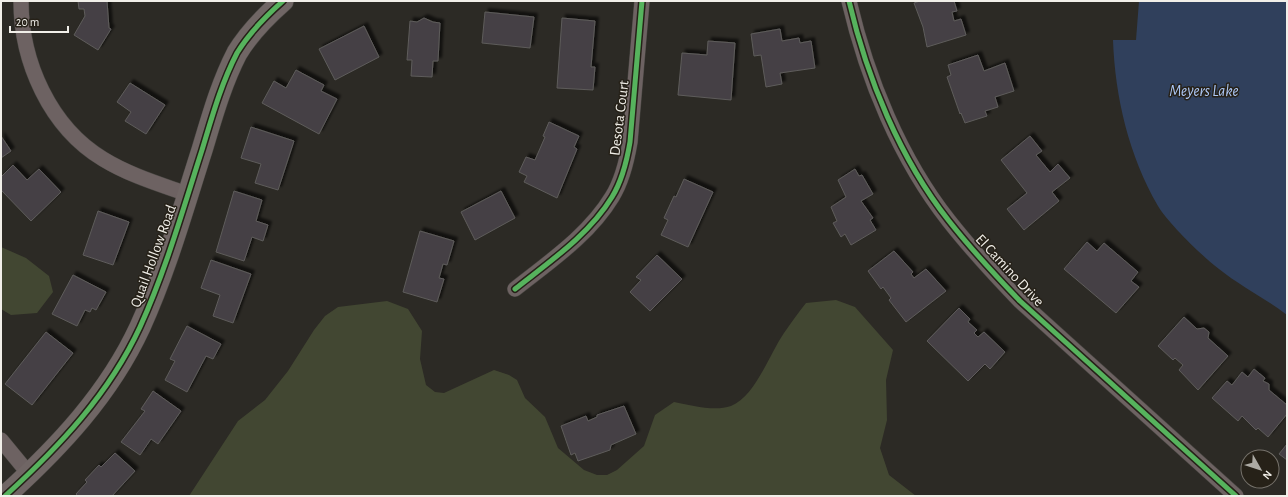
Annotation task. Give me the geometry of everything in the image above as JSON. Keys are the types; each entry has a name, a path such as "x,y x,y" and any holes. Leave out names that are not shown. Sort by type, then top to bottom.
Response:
{"street":[{"path":"21,1 24,38 32,70 48,100 67,129 91,152 116,167 187,194"},
{"name":"Quail Hollow Road","path":"5,496 76,426 119,366 140,328 149,306 222,86 238,53 247,39 283,1"},
{"name":"Desota Court","path":"516,289 586,230 613,196 628,156 642,1"},
{"name":"El Camino Drive","path":"850,1 865,57 888,117 908,157 948,220 1020,301 1236,496"},
{"path":"1,440 29,474"}],"green space":[{"path":"1,247 26,258 49,276 53,292 37,313 11,315 1,309"},
{"path":"836,300 855,307 893,350 886,380 887,420 880,448 889,475 916,496 189,496 238,421 265,400 288,371 314,330 325,316 338,307 387,301 408,309 422,331 420,359 426,385 435,392 444,393 494,370 509,375 517,380 525,398 545,417 558,448 584,470 597,475 607,475 617,470 644,446 655,415 674,402 710,408 724,408 740,401 755,384 784,333 806,303"}],"water":[{"name":"Meyers Lake","path":"1139,1 1287,1 1287,315 1227,275 1204,256 1169,221 1158,206 1148,187 1139,167 1125,126 1120,104 1114,61 1113,40 1136,40"}],"building":[{"path":"78,1 107,1 109,28 111,29 98,50 74,35 85,16 84,9 79,9"},
{"path":"920,1 954,1 957,11 952,12 954,21 961,19 966,35 927,47 923,27 914,3"},
{"path":"485,12 534,17 530,48 482,43"},
{"path":"424,18 440,23 438,61 433,61 432,77 411,76 412,60 407,60 410,21 417,22"},
{"path":"562,18 595,21 591,67 595,67 593,90 557,88"},
{"path":"364,26 379,57 335,80 319,49"},
{"path":"780,29 782,41 799,38 800,43 811,41 815,68 780,73 782,84 766,87 761,55 754,56 751,34"},
{"path":"708,41 735,43 731,100 678,95 682,53 707,55"},
{"path":"978,55 984,71 1005,63 1014,91 995,97 998,107 985,111 987,116 965,123 961,113 960,114 947,77 951,75 948,65"},
{"path":"296,70 324,85 321,91 337,99 319,134 262,103 274,81 286,88"},
{"path":"130,83 165,105 146,134 125,121 131,112 117,102"},
{"path":"549,122 579,136 574,147 577,149 557,198 524,182 527,176 519,172 526,157 535,160 545,137 543,136"},
{"path":"251,127 294,141 278,190 255,183 261,164 241,158"},
{"path":"1,136 11,151 1,158"},
{"path":"1030,136 1042,151 1036,155 1050,172 1058,164 1070,178 1052,192 1059,201 1024,230 1007,209 1027,193 1001,160"},
{"path":"13,165 27,180 39,169 61,192 31,221 1,190 1,177"},
{"path":"855,169 859,176 862,175 873,194 861,201 873,218 870,220 876,230 851,245 845,234 841,237 833,223 837,221 831,207 846,197 838,180"},
{"path":"684,179 713,192 688,247 661,235 668,220 664,218"},
{"path":"234,191 262,200 256,221 268,225 263,241 252,237 244,261 216,252"},
{"path":"501,191 515,218 475,240 461,212"},
{"path":"98,211 129,222 113,265 83,255"},
{"path":"420,231 454,241 447,265 443,264 439,278 444,279 437,302 403,292"},
{"path":"1087,242 1097,251 1104,243 1138,272 1131,281 1139,287 1116,313 1064,269"},
{"path":"894,251 913,272 911,274 914,278 926,269 946,291 906,322 889,300 891,298 883,287 881,289 868,271"},
{"path":"657,255 682,279 650,311 630,292 641,280 636,277"},
{"path":"211,260 251,274 233,323 213,316 220,295 201,288"},
{"path":"73,275 106,292 96,310 92,308 90,312 85,310 77,326 52,314"},
{"path":"959,308 970,319 968,322 977,330 974,333 978,337 984,332 1005,352 990,369 985,364 968,381 927,341"},
{"path":"1184,317 1197,329 1204,328 1209,332 1208,338 1228,356 1198,390 1179,370 1183,365 1175,358 1173,360 1158,346"},
{"path":"187,326 221,344 213,359 206,356 187,392 165,380 175,361 170,359"},
{"path":"46,332 73,353 32,405 5,384"},
{"path":"1254,369 1265,378 1263,381 1269,384 1269,390 1287,405 1287,414 1268,437 1258,428 1256,430 1242,416 1238,421 1212,398 1227,381 1232,385 1242,372 1248,377"},
{"path":"153,391 181,411 158,444 151,439 140,455 121,442 145,411 141,409"},
{"path":"624,406 636,434 611,445 610,450 578,461 575,453 571,455 561,426 586,416 588,421 597,417 597,415"},
{"path":"1287,444 1287,460 1280,455"},
{"path":"115,453 135,471 112,496 78,496 76,494 87,482 85,480 99,465 101,467"}],"cycle path":[{"path":"5,496 45,458 81,418 98,397 128,351 140,327 166,262 217,101 231,65 237,53 252,32 283,1"},
{"path":"515,289 555,258 592,224 603,211 619,184 626,163 630,142 642,1"},
{"path":"849,1 865,59 887,117 915,171 931,197 949,221 983,262 1020,301 1236,496"}]}
